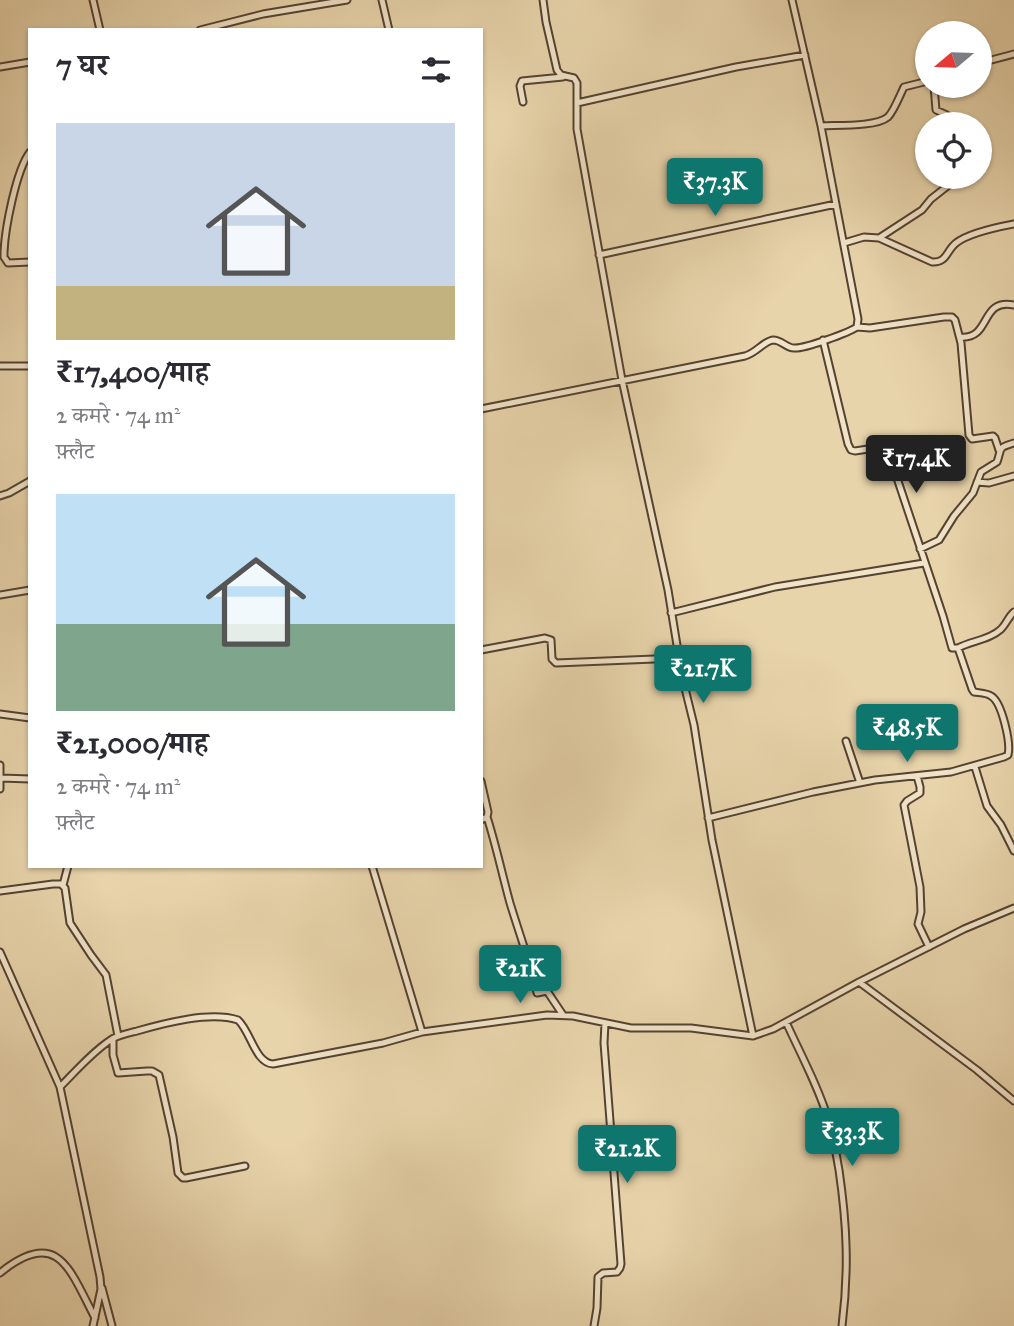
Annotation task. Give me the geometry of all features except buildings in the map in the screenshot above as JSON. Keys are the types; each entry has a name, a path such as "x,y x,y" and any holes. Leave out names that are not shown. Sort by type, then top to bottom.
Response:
{"street":[{"path":"93,0 100,28"},
{"path":"208,28 263,14 347,0"},
{"path":"382,0 389,28"},
{"path":"543,0 554,60 563,77"},
{"path":"792,0 821,126 858,319 857,327"},
{"path":"992,60 1014,54"},
{"path":"577,103 805,55"},
{"path":"0,67 28,62"},
{"path":"523,102 520,86 522,81 563,77 576,80 577,129 599,256 694,725 708,818 753,1036"},
{"path":"821,126 882,120 890,114 904,87 915,84"},
{"path":"28,155 18,177 4,257 8,263 28,262"},
{"path":"879,238 922,210 943,189"},
{"path":"599,256 836,204"},
{"path":"844,243 864,237 879,238 937,263 945,259 952,247 963,239 1014,224"},
{"path":"960,338 969,338 978,332 997,306 1014,305"},
{"path":"483,409 744,356 774,340 793,348 857,327 870,328 952,317 957,322 960,338 969,435 972,439 993,436 999,450 997,462 981,472 973,493 954,516 944,535 935,543 920,549"},
{"path":"823,340 851,450 881,447 888,451 946,626 950,646 958,648 995,634 1014,612"},
{"path":"0,366 28,366"},
{"path":"999,450 1014,443"},
{"path":"977,482 994,482 1014,476"},
{"path":"0,496 28,482"},
{"path":"671,613 775,587 924,563"},
{"path":"0,595 28,590"},
{"path":"483,650 545,638 551,640 552,659 556,663 679,659"},
{"path":"708,818 875,780 951,772 1008,755 1007,733 998,702 988,694 974,692 958,648"},
{"path":"0,714 28,718"},
{"path":"1007,733 1014,730"},
{"path":"846,741 860,783"},
{"path":"0,765 0,789"},
{"path":"975,766 987,806 1001,825 1014,851"},
{"path":"917,776 920,793 904,805 920,887 921,912 918,924 929,947"},
{"path":"1,778 28,779"},
{"path":"483,789 488,808 484,818 498,853 537,993 547,991 563,1015"},
{"path":"67,868 63,885 68,919 106,975 115,1037 115,1068 118,1073 152,1071 159,1075 177,1169 181,1176 186,1178 245,1166"},
{"path":"373,868 422,1032"},
{"path":"0,891 63,885"},
{"path":"60,1087 96,1051 115,1037 163,1024 218,1017 234,1019 242,1024 261,1059 267,1064 383,1043 422,1032 537,1016 563,1015 631,1028 691,1028 753,1036 786,1023 859,982 964,929 1014,908"},
{"path":"0,952 60,1087 112,1326"},
{"path":"859,982 1014,1101"},
{"path":"594,1326 598,1277 603,1273 617,1272 621,1264 604,1042 605,1023"},
{"path":"786,1023 819,1094 834,1138 848,1244 842,1326"},
{"path":"0,1273 22,1257 40,1252 52,1254 73,1276 95,1318"},
{"path":"93,1326 101,1283"}]}
